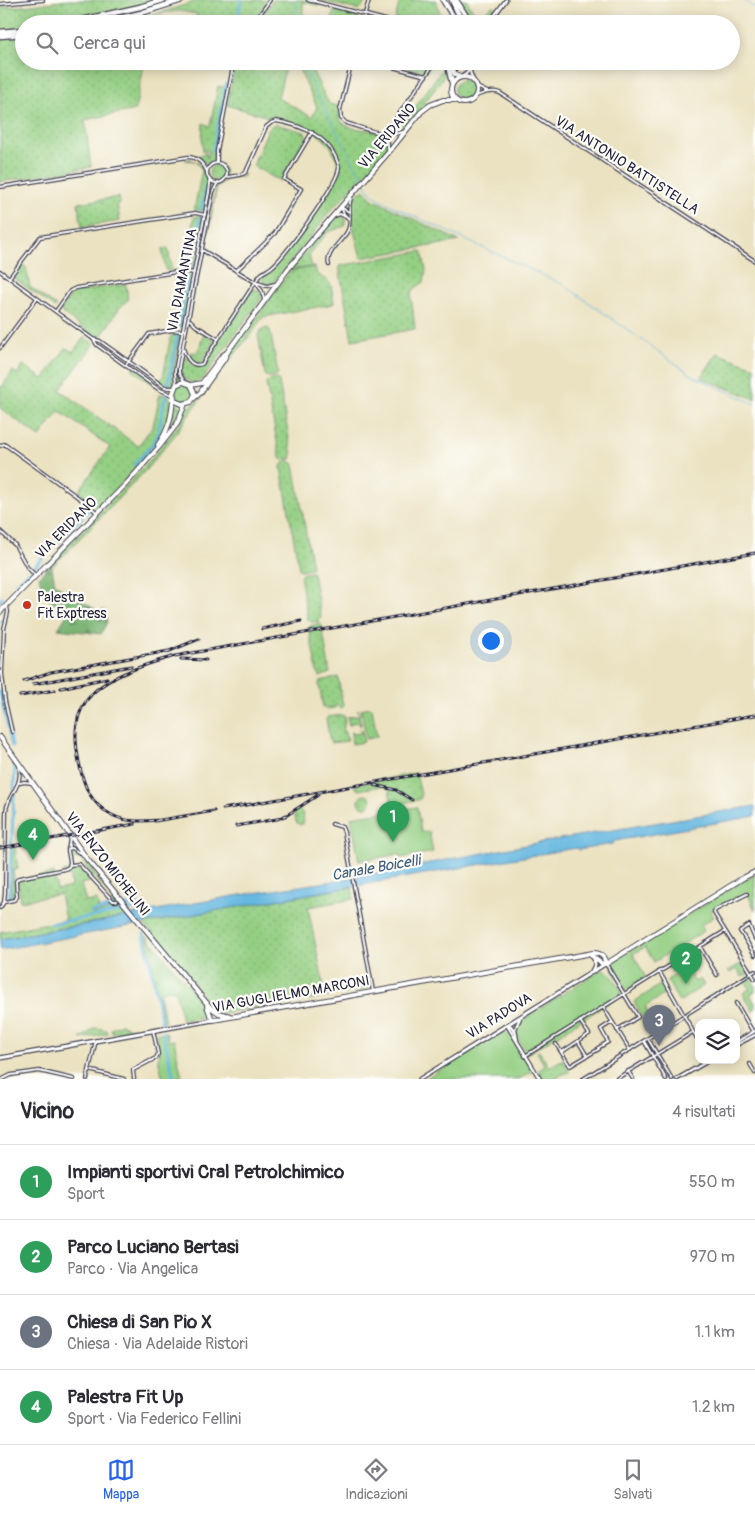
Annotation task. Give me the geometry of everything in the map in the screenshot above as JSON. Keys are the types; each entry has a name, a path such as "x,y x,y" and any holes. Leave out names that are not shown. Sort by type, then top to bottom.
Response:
{"highway":[{"path":"104,15 164,0"},
{"path":"132,15 182,0"},
{"path":"443,0 452,15"},
{"path":"452,0 459,15"},
{"path":"456,0 465,15"},
{"path":"0,32 15,31"},
{"path":"0,36 15,35"},
{"path":"449,70 452,83"},
{"path":"453,70 460,77"}],"main road":[{"path":"443,100 456,100 465,103 474,98 477,92 477,87 473,80 468,77 460,77 452,83"},
{"name":"VIA ERIDANO","path":"0,612 34,574 159,447 175,426 185,404 200,393 277,283 332,216 426,108 447,97 452,83"},
{"path":"450,90 456,100"},
{"name":"VIA ERIDANO","path":"191,385 199,384 204,380 228,351"},
{"path":"175,386 182,382 191,385 194,390 193,399"},
{"name":"VIA ERIDANO","path":"148,459 168,428 172,414 175,386"},
{"path":"173,396 177,403 185,404"},
{"name":"VIA ENZO MICHELINI","path":"0,737 70,837 97,872 212,1009 232,1016"},
{"name":"VIA PADOVA","path":"420,1079 742,878 755,872"},
{"name":"VIA PADOVA","path":"600,953 610,957 624,952"},
{"path":"600,953 606,964"},
{"name":"VIA GUGLIELMO MARCONI","path":"0,1058 373,991 600,953"},
{"path":"587,954 606,964"},
{"path":"590,973 595,965 594,958"},
{"name":"VIA ENZO MICHELINI","path":"204,1000 213,1020"},
{"path":"212,1009 213,1020"},
{"path":"201,1022 207,1019 210,1014"}],"street":[{"path":"0,4 43,0"},
{"path":"259,15 270,0"},
{"path":"308,0 315,0 322,4 369,15"},
{"path":"365,14 368,0"},
{"path":"495,15 506,0"},
{"path":"218,163 217,151 232,70"},
{"path":"350,70 340,110 341,118 346,123 385,134 397,134 406,131"},
{"path":"404,70 426,76"},
{"path":"385,134 430,70"},
{"path":"460,77 468,70"},
{"path":"469,70 473,80"},
{"name":"VIA ANTONIO BATTISTELLA","path":"477,87 487,92 500,93 755,261"},
{"path":"474,98 487,92"},
{"path":"183,348 188,360 200,366 261,273 274,265 303,230 338,174 338,164 331,149 318,136 312,132 280,122 271,123 264,130 244,174 233,175 218,182 213,182 209,178"},
{"path":"236,271 276,232 301,189 284,179 312,132"},
{"path":"385,134 391,142 396,144"},
{"path":"391,134 396,144"},
{"path":"388,138 388,153"},
{"path":"0,187 188,157 211,165 218,163 223,165 233,175"},
{"name":"VIA DIAMANTINA","path":"175,386 175,371 210,184 207,172 200,162"},
{"path":"207,172 211,165"},
{"path":"225,178 226,169"},
{"name":"VIA DIAMANTINA","path":"186,383 179,371 214,190 218,182"},
{"path":"329,266 328,262 331,253 347,233 350,220 350,200 353,193"},
{"path":"341,207 349,212"},
{"path":"341,207 345,216"},
{"path":"9,278 40,237 195,213 205,215"},
{"path":"332,216 340,214 350,220"},
{"path":"202,250 255,282 267,286 277,283"},
{"path":"0,271 160,385 167,388 175,386"},
{"path":"56,312 70,291 76,288 182,272 194,272"},
{"path":"255,282 262,292 264,301"},
{"path":"0,348 37,298"},
{"path":"189,318 196,326 218,339"},
{"path":"186,331 190,327 196,326"},
{"path":"126,366 149,334 172,330 182,332"},
{"path":"93,339 97,345 158,389 173,396"},
{"path":"158,389 160,385"},
{"path":"0,446 4,444 7,446 96,512"},
{"path":"0,530 15,545 28,568 34,574"},
{"path":"6,605 9,608 4,628 2,673 5,701 12,732"},
{"path":"0,908 4,902 5,893 6,811 9,799 18,785 20,772 18,763"},
{"path":"18,785 24,782 32,783"},
{"path":"332,824 343,828 344,832 373,991"},
{"path":"70,837 68,849 70,866"},
{"path":"68,849 72,848 82,853"},
{"path":"4,902 17,897 16,881 19,878 65,869 79,864 113,901 117,900"},
{"path":"746,894 715,910 714,913 755,979"},
{"path":"755,938 749,925 740,931 755,955"},
{"path":"525,1056 725,931"},
{"path":"700,947 717,975"},
{"path":"606,964 638,1017 617,1030"},
{"path":"659,971 695,1035"},
{"path":"582,1079 755,971"},
{"path":"736,1003 754,1033"},
{"path":"603,1007 630,1050"},
{"path":"515,1033 515,1026 521,1016"},
{"path":"561,1052 589,1034 580,1021"},
{"path":"556,1044 570,1066 608,1042 601,1029 612,1022"},
{"path":"507,1025 511,1026 519,1044"},
{"path":"507,1025 540,1079"},
{"path":"134,1079 133,1070 158,1056 153,1030"},
{"path":"616,1079 693,1032"},
{"path":"740,1040 754,1033"},
{"path":"740,1043 754,1033"},
{"path":"649,1038 666,1079"},
{"path":"87,1079 96,1040"},
{"path":"578,1041 587,1056"},
{"path":"644,1041 672,1079"},
{"path":"677,1079 703,1064"},
{"path":"750,1064 755,1073"},
{"path":"89,1070 124,1079"},
{"path":"3,1079 11,1075 34,1072 45,1072 74,1079"},
{"path":"628,1072 633,1079"},
{"path":"57,1079 58,1075"}],"green space":[{"path":"69,0 156,0 99,15 15,15 15,28 0,30 0,7"},
{"path":"201,0 269,0 258,15 197,15 180,11 156,14"},
{"path":"273,0 307,0 320,4 319,6 303,2 303,15 262,15"},
{"path":"318,0 365,0 359,10"},
{"path":"400,0 436,0 442,15 396,15"},
{"path":"459,0 466,0 476,15 468,15"},
{"path":"494,5 496,7 490,15 476,15 483,14"},
{"path":"334,11 352,15 333,15"},
{"path":"15,37 15,70 143,70 135,110 85,120 91,167 0,182 0,38"},
{"path":"234,70 285,70 278,98 312,117 317,107 299,70 313,70 329,104 340,105 339,116 343,123 349,127 383,135 388,145 381,159 330,211 275,281 267,285 263,282 262,276 274,267 305,229 336,181 340,172 340,166 330,145 313,130 227,105"},
{"path":"442,70 448,70 421,108 402,131 396,134"},
{"path":"464,80 471,83 474,90 471,97 464,100 457,97 454,90 457,83"},
{"path":"218,86 227,88 213,160 207,163 199,159 200,155 207,153 207,158 210,151 203,151 203,123 210,126"},
{"path":"276,124 305,132 306,134 306,138 280,181 253,166 268,129"},
{"path":"195,161 203,167 209,181 204,211 194,210 202,170"},
{"path":"214,165 220,165 225,170 223,179 214,181 209,176 209,170"},
{"path":"227,178 231,178 217,187 206,251 204,247 216,187"},
{"path":"212,182 215,183 212,190 179,365 178,375 181,381 178,382 176,375 177,364"},
{"path":"365,190 372,199 459,241 361,258 351,205 355,196"},
{"path":"119,197 120,203 117,204 120,221 82,227 78,203"},
{"path":"339,216 345,218 345,226 328,232 309,255 312,267 291,270 331,222"},
{"path":"194,217 203,218 193,269 184,268"},
{"path":"168,248 172,270 166,271 162,249"},
{"path":"422,251 426,270 424,282 414,289 411,295 415,329 352,340 339,266"},
{"path":"23,265 26,267 30,287 56,306 55,308 14,278"},
{"path":"315,267 317,274 322,279 325,278 331,285 334,303 263,317 174,436 146,470 52,567 50,564 148,463 180,423 184,409 194,404 290,271"},
{"path":"185,275 192,276 182,327 176,326"},
{"path":"126,284 128,300 118,310 100,338 94,337 60,311 72,294 76,292"},
{"path":"254,289 260,291 262,296 259,302 203,379 194,383 184,379 181,372 183,356 193,365 202,366 250,292"},
{"path":"267,328 270,330 278,373 276,376 268,377 265,375 258,335 261,330"},
{"path":"204,334 212,338 214,342 201,363 197,364 188,359 187,356 192,352 197,353"},
{"path":"171,335 180,335 173,374 174,384 169,386 159,381 163,377"},
{"path":"84,337 94,344 60,390 138,446 153,426 160,394 168,395 171,407 167,422 159,438 132,472 96,508 80,496 82,493 79,491 110,447 59,411 40,437 0,408 0,387 2,387 13,371 17,374 23,365 43,379 66,348 73,352"},
{"path":"717,353 755,367 755,399 701,378"},
{"path":"134,366 157,383 155,386 132,369"},
{"path":"277,379 279,381 291,459 282,460 280,458 266,383 269,380"},
{"path":"184,383 191,386 194,393 191,400 184,403 177,400 174,393 177,386"},
{"path":"174,400 181,406 178,420 170,431 169,430 173,416"},
{"path":"289,461 294,464 312,567 310,569 299,569 281,467 283,463"},
{"path":"50,564 55,584 98,611 105,610 107,622 101,634 58,629 68,613 46,598 39,577"},
{"path":"310,572 313,573 321,618 319,621 312,622 308,620 300,576"},
{"path":"320,623 330,673 320,677 317,672 309,629 310,626"},
{"path":"338,677 343,706 342,708 338,707 337,704 335,708 326,709 323,707 320,681"},
{"path":"372,708 377,737 366,739 361,709"},
{"path":"358,709 361,725 359,722 349,725 347,716 359,715"},
{"path":"342,715 345,722 343,730 348,739 347,741 331,743 326,719"},
{"path":"360,728 364,742 352,744 351,733 361,733"},
{"path":"416,773 421,795 421,798 418,800 392,805 389,789 382,786 358,790 355,787 356,784"},
{"path":"363,795 367,795 371,801 367,807 363,807 359,803 359,799"},
{"path":"417,807 421,832 429,831 433,852 401,858 399,854 359,861 351,817"},
{"path":"299,809 304,818 303,824 300,825 296,822 294,813"},
{"path":"15,847 18,869 13,870 16,894 11,898 12,848"},
{"path":"70,850 80,855 116,899 86,868 81,858 71,860"},
{"path":"74,869 75,871 82,869 93,881 81,884 86,902 97,900 99,909 91,911 92,914 113,909 110,903 118,902 130,916 0,939 0,932 65,920 60,894 20,901 18,882 54,873 57,890 71,887 70,876 63,872"},
{"path":"755,875 755,910 747,892 710,911 714,917 701,925 704,931 654,962 645,947 633,954 646,978 626,991 612,969 613,962"},
{"path":"352,887 354,899 308,907 325,992 338,991 337,994 326,997 222,1013 212,1006 144,924 218,910"},
{"path":"147,936 206,1007 208,1011 206,1016 182,1021 175,989 160,992 165,1023 163,1024"},
{"path":"742,963 747,972 749,971 750,973 742,977 737,969 730,973 728,971"},
{"path":"686,968 695,982 700,979 704,985 679,1002 667,980"},
{"path":"600,970 604,970 611,975 623,994 527,1054 517,1035 519,1022"},
{"path":"751,975 755,985 755,992 750,995 755,1003 753,1011 743,993 750,989 745,981"},
{"path":"663,983 668,992 645,1007 652,1020 644,1025 641,1020 643,1018 634,1002"},
{"path":"370,984 370,987 367,989 344,994 340,990"},
{"path":"121,1024 136,1029 112,1033 111,1029"},
{"path":"95,1028 107,1030 108,1034 80,1039"},
{"path":"502,1031 509,1033 533,1071 519,1079 425,1079"},
{"path":"166,1032 169,1041 174,1040 182,1078 163,1079 155,1034"},
{"path":"539,1051 549,1066 563,1059 569,1072 558,1076 558,1079 543,1079 538,1071 545,1066 537,1052"}],"water":[{"path":"755,806 755,816 615,841 612,844 578,850 576,848 0,950 0,939 234,896 333,881 548,841"}],"waterway":[{"path":"238,15 241,0"},
{"path":"296,0 296,15"},
{"path":"743,0 755,8"},
{"path":"305,70 363,180"},
{"path":"213,150 226,84"},
{"path":"201,210 207,182"},
{"path":"365,183 373,195 394,207 564,285 693,376 755,404"},
{"path":"190,267 200,218"},
{"path":"179,326 188,276"},
{"path":"168,385 177,336"},
{"path":"134,465 157,437 166,394"},
{"path":"55,545 90,509"},
{"path":"32,569 52,548"},
{"path":"16,584 29,572"},
{"path":"0,692 12,746"},
{"path":"14,789 15,765"},
{"path":"9,899 14,794"},
{"path":"50,924 141,908 136,905 91,912"},
{"path":"144,934 162,1024"},
{"path":"163,1033 174,1079"}],"railway":[{"path":"161,820 142,821 118,818 98,805 85,786 76,744 78,718 81,709 92,694 120,675 175,656 755,553"},
{"path":"262,629 301,621"},
{"path":"167,652 199,639"},
{"path":"24,681 51,672 169,651"},
{"path":"181,659 206,660"},
{"path":"33,684 131,666"},
{"path":"61,688 107,678"},
{"path":"20,696 55,690"},
{"path":"223,809 755,715"},
{"path":"374,785 396,790 412,800"},
{"path":"236,826 277,819 287,815 318,795"},
{"path":"155,821 214,811"},
{"path":"0,848 135,824"}],"place":[{"name":"Palestra Fit Exptress","path":"27,605"},
{"name":"Impianti sportivi Cral Petrolchimico","path":"393,842"},
{"name":"Palestra Fit Up","path":"33,860"},
{"name":"Parco Luciano Bertasi","path":"686,984"},
{"name":"Chiesa di San Pio X","path":"659,1046"}],"water label":[{"name":"Canale Boicelli","path":"376,868"}]}
